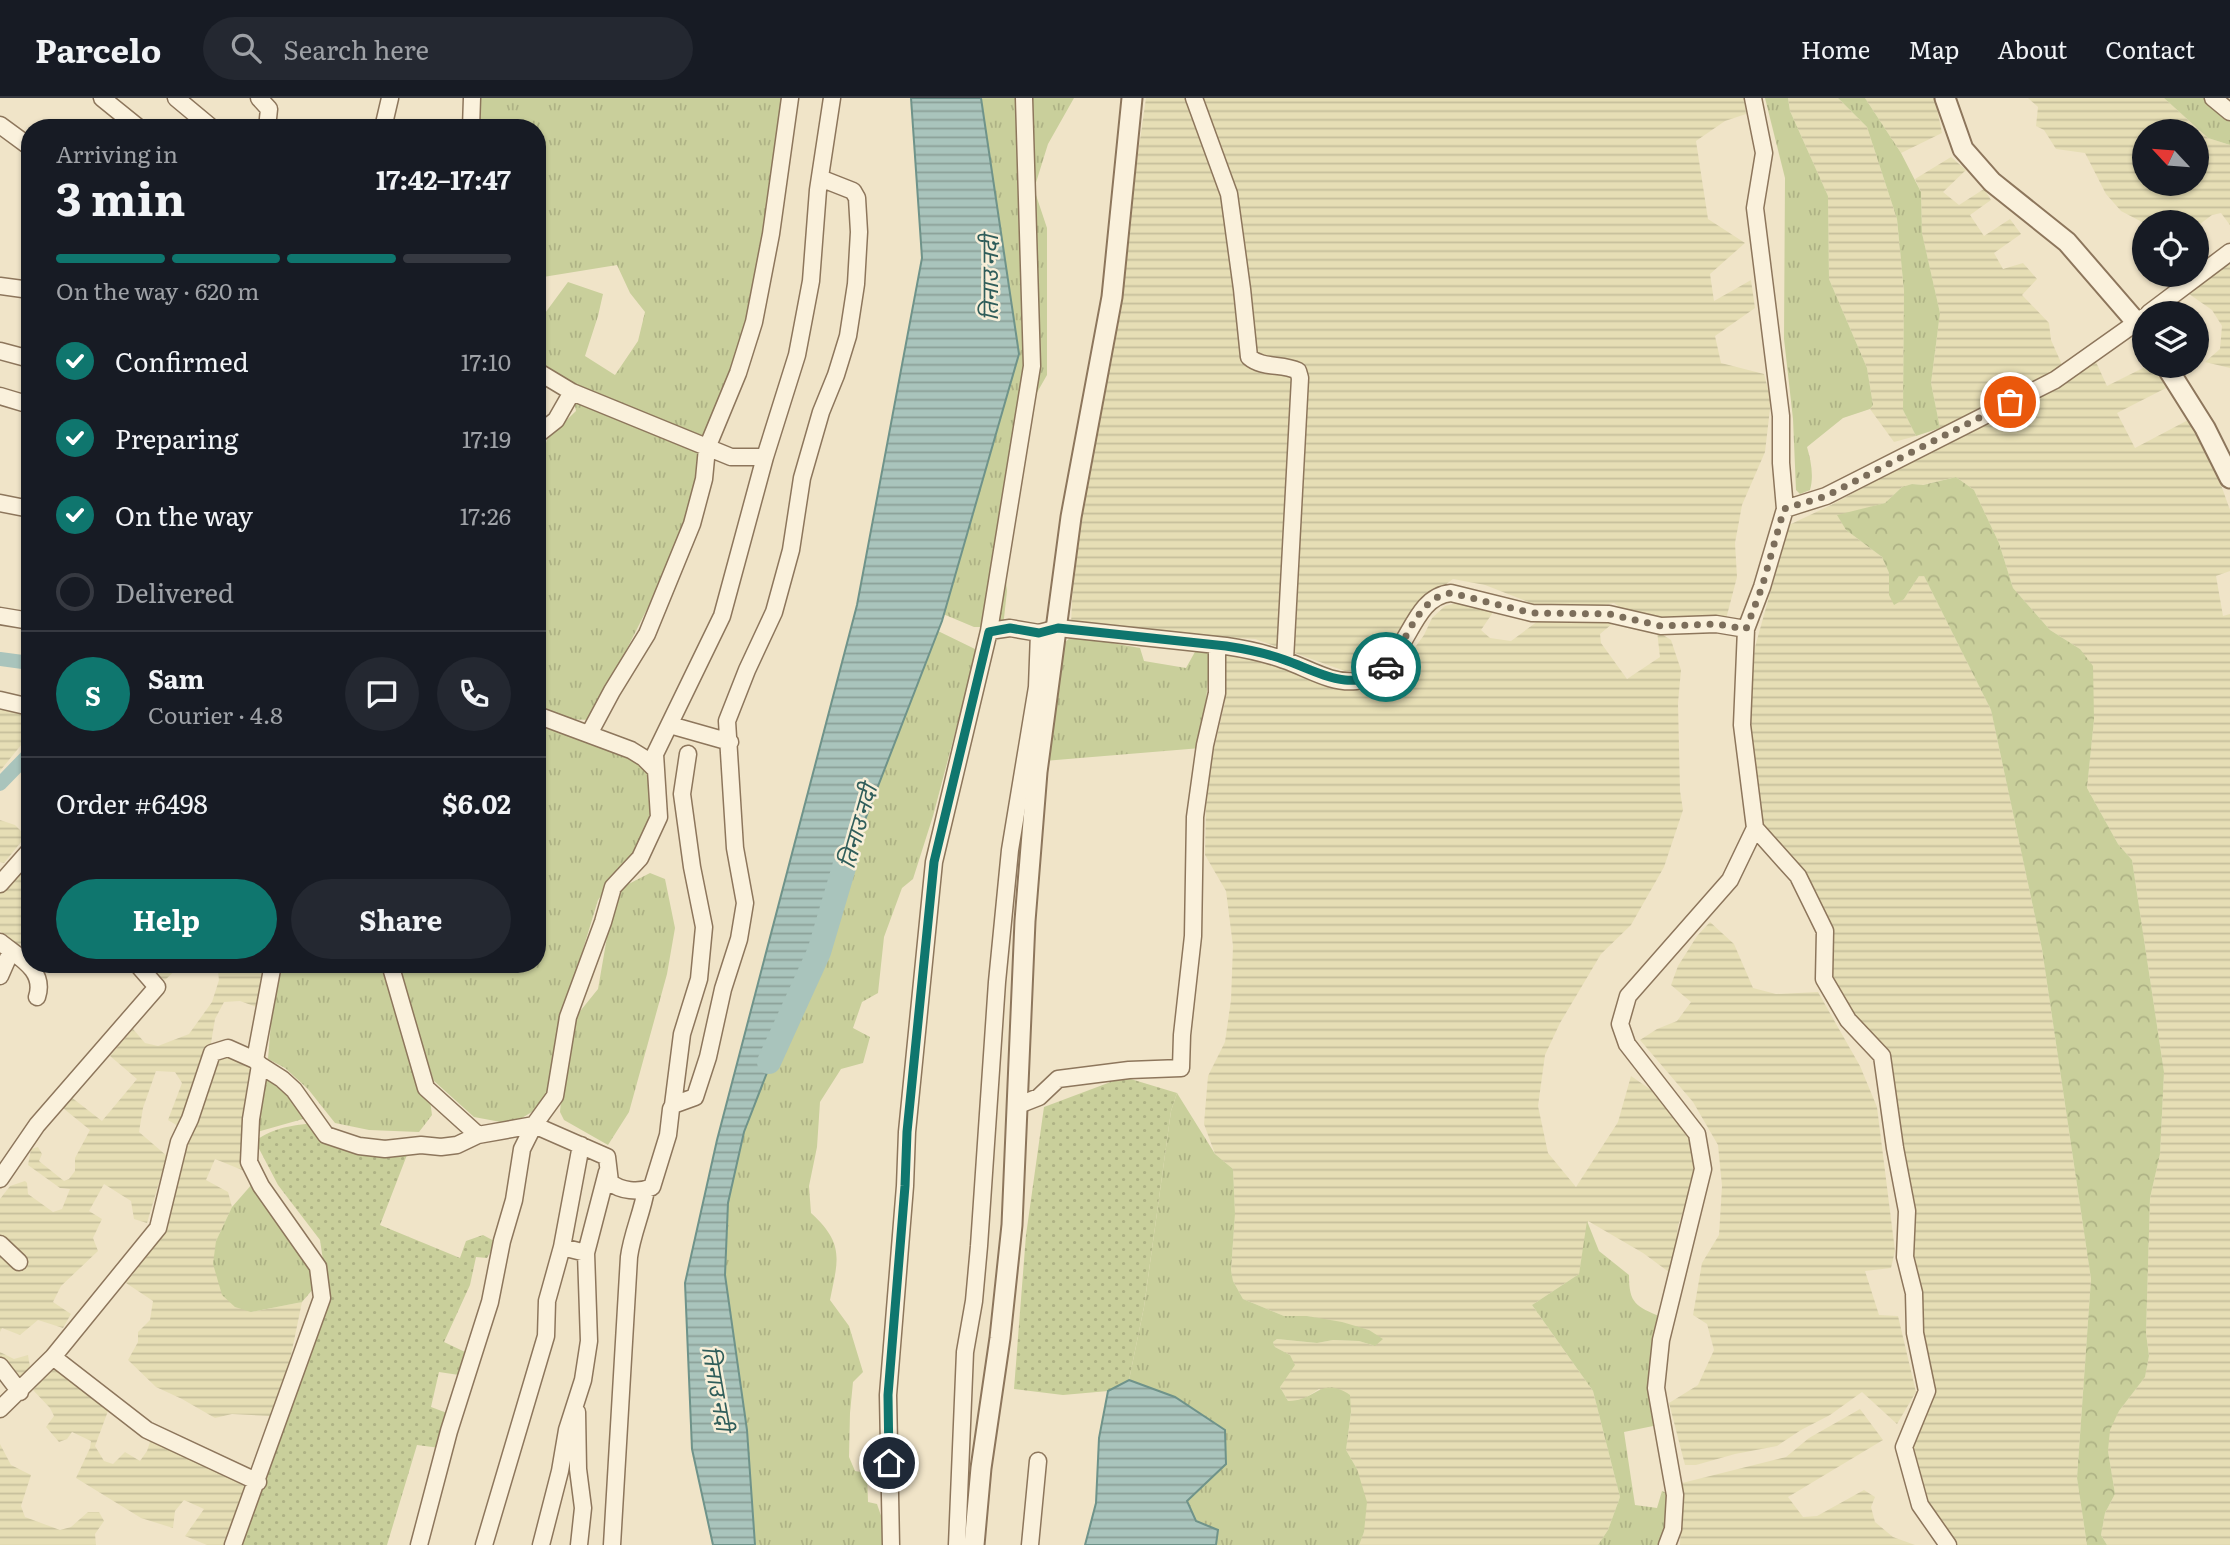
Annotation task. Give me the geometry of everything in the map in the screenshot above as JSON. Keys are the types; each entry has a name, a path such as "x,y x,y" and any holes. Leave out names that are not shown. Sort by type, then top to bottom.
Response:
{"street":[{"path":"102,98 128,119"},
{"path":"176,98 201,119"},
{"path":"259,98 269,109 268,119"},
{"path":"385,119 390,98"},
{"path":"471,119 472,98"},
{"path":"589,734 611,691 647,634 695,513 704,479 707,448 738,373 754,322 771,234 790,98"},
{"path":"419,1545 449,1431 490,1302 523,1149 534,1125 555,1096 568,1017 613,887 640,858 659,817 655,754 722,617 765,457 797,355 811,281 820,178 832,98"},
{"path":"891,1545 888,1395 907,1132 934,862 989,632 1032,366 1024,98"},
{"path":"957,1545 965,1352 974,1301 997,982 1010,850 1037,687 1112,297 1132,98"},
{"path":"1195,98 1228,194 1249,357 1257,363 1292,368 1298,371 1300,377 1285,660"},
{"path":"1667,1545 1673,1529 1675,1494 1656,1388 1661,1340 1703,1169 1697,1134 1627,1044 1620,1024 1628,996 1730,880 1755,828 1742,725 1746,629 1762,587 1784,509 1781,416 1755,208 1764,153 1753,98"},
{"path":"1945,98 1963,149 1992,181 2067,242 2132,310"},
{"path":"2213,98 2230,112"},
{"path":"0,125 21,140"},
{"path":"673,1105 695,1097 739,939 745,903 735,848 727,721 774,612 791,550 802,478 850,323 856,284 859,232 856,198 853,191 820,178"},
{"path":"2168,301 2230,252"},
{"path":"0,286 21,289"},
{"path":"1784,509 1826,496 2055,380 2132,328"},
{"path":"0,351 21,357"},
{"path":"546,376 572,392 731,457 765,457"},
{"path":"2174,378 2206,428 2230,478"},
{"path":"546,428 556,421 572,392"},
{"path":"0,396 21,402"},
{"path":"0,503 21,507"},
{"path":"989,632 1010,628 1217,645 1251,650 1285,660 1339,681 1355,681 1367,678 1392,663 1429,603 1443,593 1532,613 1609,614 1661,626 1716,624 1746,629"},
{"path":"0,616 21,620"},
{"path":"974,1545 981,1468 1000,1338 1012,1225 1025,921 1048,631"},
{"path":"1016,1106 1039,1097 1058,1079 1129,1070 1181,1068 1193,936 1195,817 1205,745 1217,693 1217,645"},
{"path":"0,700 21,705"},
{"path":"546,718 631,750 656,770"},
{"path":"670,725 730,742"},
{"path":"607,1172 610,1182 616,1188 646,1190 652,1187 668,1135 682,1034 699,979 704,927 682,794 688,754"},
{"path":"1755,828 1798,876 1825,931 1824,979 1849,1020 1882,1056 1907,1212 1905,1257 1914,1293 1916,1333 1927,1391 1904,1447 1920,1505 1948,1545"},
{"path":"0,884 21,860"},
{"path":"0,976 5,946 21,958"},
{"path":"36,973 41,986 37,997"},
{"path":"0,1179 37,1125 157,987 145,973"},
{"path":"233,1545 258,1482 322,1298 318,1267 261,1186 249,1162 257,1063 272,973"},
{"path":"393,973 426,1088 478,1135"},
{"path":"0,1409 53,1357 158,1228 179,1142 190,1119 212,1053 228,1048 282,1079 294,1090 326,1135 359,1146 385,1149 421,1145 441,1147 457,1145 478,1135 534,1125 607,1157 609,1163 586,1253 589,1341 583,1380 567,1430 560,1471 541,1545"},
{"path":"484,1545 546,1336 547,1301 562,1247 581,1145"},
{"path":"612,1545 629,1257 646,1190"},
{"path":"0,1244 19,1262"},
{"path":"562,1247 586,1253"},
{"path":"53,1357 147,1430 258,1482"},
{"path":"0,1366 20,1392"},
{"path":"577,1399 578,1469 583,1508 579,1545"},
{"path":"1030,1545 1038,1461"}],"shaded area":[{"path":"1146,98 1745,98 1746,114 1725,121 1696,141 1708,219 1745,243 1710,274 1714,301 1751,280 1755,308 1715,336 1721,363 1764,374 1771,400 1765,452 1742,505 1735,543 1737,577 1726,619 1646,618 1628,613 1614,603 1541,607 1485,585 1453,579 1430,596 1393,652 1372,672 1345,671 1255,639 1167,634 1071,624 1076,516 1121,272"},
{"path":"1788,98 1838,98 1867,127 1897,219 1904,291 1903,410 1916,436 1894,442 1870,409 1873,405 1867,368 1829,279 1828,196 1790,111"},
{"path":"1865,98 1935,98 1942,133 1901,153"},
{"path":"2028,98 2164,98 2187,119 2132,119 2132,196 2209,196 2209,138 2230,145 2230,225 2221,213 2209,217 2209,210 2132,210 2132,217 2121,211 2106,194 2085,153 2056,149 2044,130 2036,126 2038,107"},
{"path":"1951,157 1966,170 1943,192 1959,205 1984,189 1991,200 1970,215 1984,236 2010,219 2021,234 1994,253 2003,269 2023,263 2037,279 2022,295 2049,323 2051,340 2063,367 2003,402 1940,428 1931,383 1940,313 1922,233 1921,192 1915,179"},
{"path":"2230,261 2230,368 2209,363 2209,359 2220,349 2222,326 2209,308 2209,301 2199,301 2189,294 2198,287 2209,287 2209,278"},
{"path":"2096,362 2107,386 2132,374 2132,378 2161,378 2166,388 2117,413 2135,448 2190,419 2206,443 2230,510 2230,571 2216,576 2223,616 2230,614 2230,1545 2107,1545 2101,1535 2105,1513 2115,1494 2108,1451 2109,1430 2119,1411 2145,1377 2149,1356 2146,1333 2150,1198 2160,1154 2164,1072 2132,860 2118,844 2087,788 2094,720 2080,649 2050,630 2013,588 1999,543 1974,490 1956,477 1902,487 1885,503 1838,516 1846,530 1882,557 1889,573 1889,595 1904,599 1919,576 1924,576 1991,710 2042,949 2091,1279 2077,1478 2087,1545 1955,1545 1927,1505 1912,1447 1931,1403 1935,1384 1920,1333 1887,1056 1854,1019 1828,979 1831,932 1761,829 1750,732 1749,699 1755,647 1789,525"},
{"path":"1464,601 1496,608 1481,630 1490,638 1511,641 1538,621 1592,620 1612,624 1600,634 1601,643 1627,679 1660,657 1657,631 1671,640 1681,670 1678,703 1680,791 1683,810 1664,867 1631,925 1601,954 1560,1023 1545,1055 1538,1106 1548,1153 1576,1187 1618,1122 1631,1076 1660,1096 1689,1131 1695,1150 1693,1183 1678,1226 1673,1275 1643,1253 1588,1221 1579,1274 1532,1305 1593,1391 1620,1497 1608,1530 1598,1545 1358,1545 1364,1532 1357,1469 1346,1450 1351,1412 1319,1389 1299,1402 1288,1401 1280,1387 1290,1355 1275,1347 1273,1342 1277,1339 1317,1343 1333,1340 1359,1341 1375,1346 1369,1330 1307,1316 1284,1316 1243,1299 1233,1281 1231,1270 1235,1214 1233,1169 1215,1154 1204,1124 1208,1076 1225,1042 1231,1000 1233,946 1226,891 1205,855 1206,805 1211,762 1225,702 1226,652 1374,682 1400,668 1424,635 1432,618 1445,606"},
{"path":"0,709 21,714 21,745 0,771"},
{"path":"0,820 15,825 21,831 21,842 4,863 0,862"},
{"path":"21,866 21,944 18,946 0,931 0,890"},
{"path":"1710,922 1734,944 1753,988 1776,994 1818,992 1860,1066 1877,1107 1895,1251 1891,1268 1865,1271 1879,1315 1898,1316 1916,1392 1897,1424 1862,1392 1830,1415 1777,1446 1696,1465 1685,1465 1669,1403 1698,1385 1714,1350 1707,1324 1693,1315 1702,1263 1719,1235 1722,1186 1718,1145 1693,1102 1640,1040 1677,1021 1691,1002 1671,985 1678,966 1697,936"},
{"path":"153,973 172,973 165,980"},
{"path":"218,973 264,973 257,1007 240,1001 224,1002 215,1019 210,1049 183,1129 168,1120 182,1083 175,1072 156,1071 143,1108 139,1132 167,1156 147,1223 134,1219 131,1201 104,1184 89,1211 102,1219 93,1238 98,1251 61,1286 53,1302 71,1314 63,1328 38,1320 20,1335 2,1328 0,1332 0,1199 10,1186 25,1181 28,1194 53,1212 62,1209 70,1189 60,1188 28,1165 31,1149 38,1147 42,1154 39,1161 64,1181 69,1179 75,1171 75,1158 90,1130 63,1108 71,1097 102,1121 137,1079 110,1056 133,1029 145,1043 158,1046 189,1034 212,1002 219,980"},
{"path":"219,1053 254,1063 247,1172 215,1159 206,1180 228,1192 232,1207 216,1241 251,1312 302,1302 290,1360 270,1416 232,1414 215,1418 156,1387 128,1360 138,1342 138,1332 150,1320 153,1301 126,1283 157,1243 165,1225 189,1134"},
{"path":"0,1352 14,1359 28,1355 30,1367 19,1379 0,1362"},
{"path":"54,1369 81,1385 108,1411 95,1446 104,1461 113,1464 125,1452 140,1461 151,1439 251,1486 228,1545 207,1545 185,1536 204,1509 184,1500 175,1511 173,1528 141,1518 76,1478 91,1441 72,1432 67,1439 59,1442 46,1427 54,1416 50,1408 33,1390"},
{"path":"1860,1409 1883,1440 1788,1497 1803,1517 1817,1516 1864,1490 1875,1497 1871,1507 1875,1522 1893,1537 1915,1545 1680,1545 1682,1483 1786,1457 1809,1438"},
{"path":"0,1444 11,1465 31,1475 21,1506 25,1517 60,1530 71,1527 88,1512 99,1512 104,1521 95,1534 96,1545 0,1545"}],"green space":[{"path":"464,98 796,98 759,339 746,354 692,520 591,720 546,718 546,443 576,411 571,389 546,367 546,312 568,282 603,294 585,356 615,375 638,341 645,312 630,293 617,265 546,277 546,119 465,119"},
{"path":"981,98 1074,98 1048,144 1034,189 1047,228 1047,375 1023,417 1000,525 1007,591 1003,627 974,627 943,614 1019,354"},
{"path":"1765,98 1788,98 1790,111 1828,196 1829,279 1867,368 1873,405 1870,409 1843,418 1807,447 1812,468 1811,485 1810,490 1800,494 1796,490 1793,419 1784,339 1785,178"},
{"path":"1838,98 1865,98 1901,153 1921,192 1922,233 1940,313 1931,383 1940,428 1916,436 1903,410 1904,291 1897,219 1867,127"},
{"path":"2164,98 2206,98 2230,117 2230,145 2209,138 2209,119 2187,119"},
{"path":"1956,477 1974,490 1999,543 2013,588 2050,630 2080,649 2093,666 2094,720 2087,788 2118,844 2132,860 2164,1072 2160,1154 2150,1198 2146,1333 2149,1356 2145,1377 2119,1411 2110,1430 2108,1451 2115,1494 2105,1513 2101,1535 2107,1545 2087,1545 2077,1478 2091,1279 2042,949 1991,710 1924,576 1919,576 1904,599 1894,605 1889,595 1889,573 1882,557 1846,530 1837,515 1885,503 1902,487"},
{"path":"938,631 977,650 933,816 913,879 902,888 884,937 878,993 862,1002 853,1028 870,1037 863,1063 841,1069 820,1102 817,1147 809,1186 811,1213 829,1234 836,1253 830,1300 849,1326 863,1372 853,1382 849,1457 855,1471 867,1473 868,1502 877,1504 889,1539 887,1545 755,1545 747,1430 725,1275 728,1203 744,1132"},
{"path":"1072,636 1140,648 1144,661 1186,668 1196,650 1211,652 1201,748 1044,761 1061,646"},
{"path":"546,727 600,734 647,767 653,818 642,841 598,900 567,1002 545,1104 512,1124 474,1117 434,1081 397,973 546,973"},
{"path":"650,873 665,879 675,928 667,974 629,1112 608,1145 564,1120 560,1112 564,1066 577,1015 598,989 615,891"},
{"path":"276,973 387,973 427,1078 432,1115 419,1132 369,1130 335,1123 308,1089 285,1068 268,1059"},
{"path":"266,1064 317,1115 257,1132 253,1125"},
{"path":"1124,1077 1177,1093 1171,1111 1144,1307 1129,1380 1108,1391 1063,1395 1014,1389 1026,1235 1044,1107"},
{"path":"1177,1093 1215,1154 1233,1169 1235,1214 1231,1270 1233,1281 1243,1299 1284,1316 1307,1316 1342,1322 1369,1330 1383,1339 1375,1346 1359,1341 1333,1340 1317,1343 1277,1339 1273,1342 1275,1347 1290,1355 1295,1365 1280,1387 1288,1401 1305,1398 1325,1388 1340,1390 1350,1395 1351,1412 1346,1450 1357,1469 1367,1502 1364,1532 1359,1545 1216,1545 1218,1530 1196,1521 1187,1501 1226,1464 1175,1397 1129,1380 1144,1307 1171,1111"},
{"path":"316,1123 353,1139 412,1142 380,1225 460,1258 466,1241 483,1235 496,1242 487,1258 476,1257 470,1285 444,1342 465,1352 459,1375 439,1372 431,1407 447,1413 440,1448 417,1445 387,1545 241,1545 329,1300 320,1240 278,1185 255,1141 284,1128"},
{"path":"253,1183 316,1273 313,1289 302,1302 251,1312 235,1307 222,1295 213,1264 216,1241 232,1207"},
{"path":"1587,1221 1599,1251 1629,1275 1630,1292 1636,1303 1661,1317 1658,1425 1624,1432 1635,1505 1657,1508 1662,1491 1671,1495 1663,1545 1598,1545 1608,1530 1620,1497 1593,1391 1532,1305 1579,1274"}],"water":[{"path":"911,98 981,98 1019,354 942,621 744,1132 728,1203 725,1275 747,1430 755,1545 713,1545 692,1449 685,1283 717,1140 857,605 922,258"},
{"path":"1129,1380 1175,1397 1225,1430 1226,1464 1187,1501 1196,1521 1218,1530 1216,1545 1085,1545 1096,1503 1099,1438 1108,1391"}],"waterway":[{"path":"0,659 21,662"},
{"path":"0,784 21,762"},
{"name":"तिनाउ नदी","path":"769,1062 819,952 845,864"}],"way so far":[{"path":"1386,667 1392,663 1429,603 1443,593 1532,613 1609,614 1661,626 1716,624 1746,629 1762,587 1784,509 1826,496 2010,402"}],"route":[{"path":"889,1463 888,1395 907,1132 934,862 989,632 1010,628 1039,633 1058,628 1226,646 1285,660 1339,681 1367,678 1386,667"}]}
